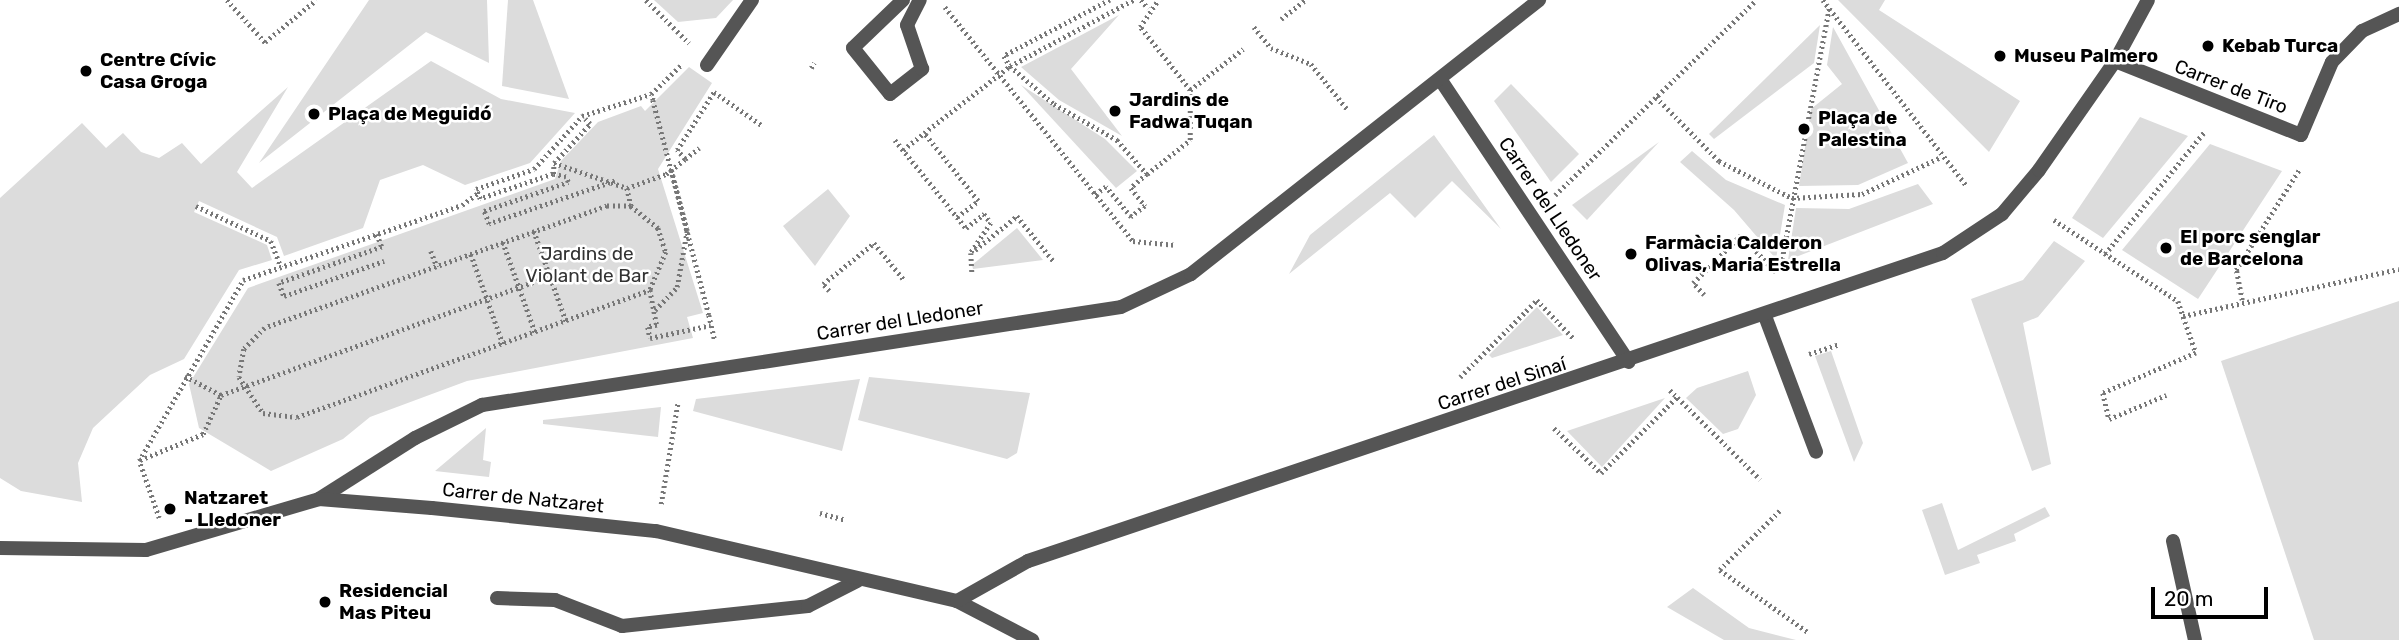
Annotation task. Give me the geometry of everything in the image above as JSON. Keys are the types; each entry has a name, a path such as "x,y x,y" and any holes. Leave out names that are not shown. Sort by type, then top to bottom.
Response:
{"street":[{"path":"707,65 752,0"},
{"path":"903,0 853,48 890,94 922,69 910,49 907,25 920,0"},
{"name":"Carrer del Lledoner","path":"319,499 415,438 482,405 1121,307 1191,274 1539,0"},
{"name":"Carrer del Sinaí","path":"957,601 1028,561 1629,362 1943,253 2002,214 2039,170 2115,61 2148,0"},
{"name":"Carrer de Tiro","path":"2115,61 2301,135 2332,62 2362,30 2398,13"},
{"name":"Carrer del Lledoner","path":"1440,79 1629,362"},
{"path":"1765,316 1816,452"},
{"name":"Carrer de Natzaret","path":"0,548 146,550 319,499 656,531 857,581 957,601 1032,640"},
{"path":"2173,541 2195,640"},
{"path":"497,598 555,600 622,626 807,607 857,581"}],"path":[{"path":"227,0 265,43 316,0"},
{"path":"646,0 688,38 691,54"},
{"path":"1110,0 1004,57 1010,66 1054,104 1117,140 1147,174"},
{"path":"903,150 1010,66 1133,0"},
{"path":"1141,0 1148,8"},
{"path":"1095,195 1106,187 1130,217 1145,206 1131,188 1191,140 1190,90 1140,27 1148,8 1158,0"},
{"path":"1281,19 1305,0"},
{"path":"1555,195 1756,0"},
{"path":"1824,0 1939,158 1967,186"},
{"path":"945,6 1133,242 1177,245"},
{"path":"1704,295 1693,283 1741,235 1778,271 1829,8"},
{"path":"1254,27 1271,48 1311,64 1347,110"},
{"path":"1190,90 1243,49"},
{"path":"685,159 677,150 714,92 763,126"},
{"path":"161,522 139,461 185,376 243,280 377,234 534,169 585,119 652,97 715,340"},
{"path":"1656,97 1719,160 1791,198 1862,194 1939,158"},
{"path":"553,174 554,163 590,124 585,119"},
{"path":"2105,254 2204,132"},
{"path":"924,133 978,201 957,217"},
{"path":"895,140 966,228 984,214 991,223 971,253 972,274"},
{"path":"628,188 671,170 699,148"},
{"path":"554,163 615,181 628,188"},
{"path":"654,311 677,288 687,231 671,170"},
{"path":"2242,300 2236,270 2300,170"},
{"path":"478,193 480,199 553,174 568,182 484,211 489,224 615,181"},
{"path":"628,188 631,206"},
{"path":"607,205 631,206 652,218 663,238 664,266 650,289 289,419 263,413 242,387 244,349 265,328 534,231 607,205"},
{"path":"196,206 271,241 281,267"},
{"path":"971,253 1017,216 1055,263"},
{"path":"2054,220 2178,301 2196,353 2103,393 2109,419 2166,395"},
{"path":"534,231 566,321"},
{"path":"377,234 382,247 279,283 284,296 384,261"},
{"path":"503,242 535,332"},
{"path":"829,291 823,284 874,243 905,281"},
{"path":"431,251 437,267"},
{"path":"471,254 503,344"},
{"path":"2183,316 2242,300 2399,269"},
{"path":"139,461 203,434 221,395 550,276"},
{"path":"650,289 657,325 648,327 650,338 711,325"},
{"path":"1460,377 1537,300 1574,339"},
{"path":"1809,354 1839,344"},
{"path":"185,376 221,395"},
{"path":"1670,390 1760,479"},
{"path":"661,504 679,397"},
{"path":"1554,428 1601,473 1677,397"},
{"path":"1780,511 1720,570 1808,632"},
{"path":"820,513 846,520"}],"green space":[{"path":"369,0 487,0 489,63 426,32 259,163"},
{"path":"508,0 533,0 569,99 502,86"},
{"path":"654,0 733,0 716,18 678,22"},
{"path":"1838,0 1885,0 1879,10 2020,101 1989,152"},
{"path":"1119,15 1071,69 1122,136 1059,100 1021,67"},
{"path":"1820,25 1814,63 1714,139 1709,134"},
{"path":"1833,27 1908,163 1858,185 1799,186 1811,109 1842,84 1827,65"},
{"path":"431,61 501,99 575,113 530,163 465,185 423,165 380,180 363,228 284,256 277,237 199,201 194,212 267,245 272,260 239,270 184,359 150,375 93,428 78,463 82,502 21,491 0,478 0,198 82,123 106,148 123,133 141,152 159,158 182,143 201,164 288,87 237,172 252,188"},
{"name":"Jardins de Violant de Bar","path":"689,67 712,83 658,169 703,313 687,317 693,338 467,381 370,417 343,439 271,471 199,428 189,384 248,288 555,179 561,161 598,122 641,106 645,111"},
{"path":"1511,84 1579,154 1551,182 1494,101"},
{"path":"1021,85 1105,139 1137,171 1116,188"},
{"path":"2140,117 2188,136 2103,238 2072,218"},
{"path":"1434,135 1501,229 1452,181 1415,218 1390,193 1289,274 1310,235"},
{"path":"1659,142 1587,220 1572,205"},
{"path":"2210,144 2282,171 2198,299 2122,250"},
{"path":"1692,151 1726,180 1785,205 1776,259 1734,210 1680,162"},
{"path":"1918,184 1933,204 1788,260 1796,208 1849,209"},
{"path":"828,189 850,216 815,266 783,226"},
{"path":"1017,228 1043,260 973,269 972,265"},
{"path":"2054,241 2085,261 2038,317 2023,323 2051,464 2032,471 1971,299 2023,280"},
{"path":"2399,301 2399,640 2314,640 2221,361"},
{"path":"1537,307 1563,335 1492,358 1489,355"},
{"path":"1831,351 1863,443 1854,462 1815,356"},
{"path":"1748,371 1756,395 1738,429 1723,434 1686,398 1697,388"},
{"path":"869,377 1030,393 1017,453 1007,459 858,420"},
{"path":"860,379 842,451 693,411 696,399"},
{"path":"1665,398 1602,467 1567,431"},
{"path":"661,407 658,437 543,424 543,420"},
{"path":"486,428 483,460 491,462 489,477 435,471"},
{"path":"1942,503 1958,550 2045,507 2050,516 2014,534 2016,541 1977,555 1980,563 1945,575 1922,510"},
{"path":"1693,588 1749,628 1796,640 1724,640 1667,607"}],"place":[{"name":"Kebab Turca","path":"2208,46"},
{"name":"Museu Palmero","path":"2000,56"},
{"name":"Centre Cívic Casa Groga","path":"86,71"},
{"name":"Jardins de Fadwa Tuqan","path":"1115,111"},
{"name":"Plaça de Meguidó","path":"314,114"},
{"name":"Plaça de Palestina","path":"1804,129"},
{"name":"El porc senglar de Barcelona","path":"2166,248"},
{"name":"Farmàcia Calderon Olivas, Maria Estrella","path":"1631,254"},
{"name":"Natzaret - Lledoner","path":"170,509"},
{"name":"Residencial Mas Piteu","path":"325,602"}]}
